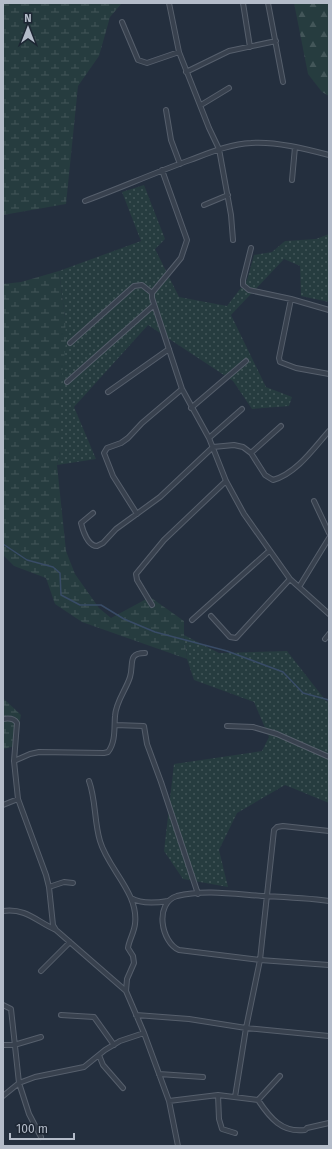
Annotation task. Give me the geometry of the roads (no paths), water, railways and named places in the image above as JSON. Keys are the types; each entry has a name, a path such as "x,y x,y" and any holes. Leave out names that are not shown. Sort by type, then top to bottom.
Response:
{"street":[{"path":"169,3 179,52 219,149 228,195 233,240"},
{"path":"243,3 250,46"},
{"path":"268,3 283,82"},
{"path":"122,22 138,60 141,62 147,63 179,52"},
{"path":"186,72 229,51 276,41"},
{"path":"201,105 229,88"},
{"path":"166,110 171,140 180,164"},
{"path":"84,201 219,149 253,143 295,147 329,155"},
{"path":"292,180 295,147"},
{"path":"152,293 181,258 187,240 162,170"},
{"path":"204,205 228,195"},
{"path":"251,248 243,280 249,290 291,299 329,310"},
{"path":"70,343 134,286 142,285 152,293 154,305 182,389 209,438 226,482 244,514 290,579 329,614"},
{"path":"291,299 280,362 296,368 329,374"},
{"path":"67,382 154,305"},
{"path":"108,392 169,349"},
{"path":"192,408 246,361"},
{"path":"137,514 113,476 104,453 107,448 121,443 128,438 142,423 182,389"},
{"path":"209,438 242,409"},
{"path":"251,453 281,426"},
{"path":"93,513 81,523 83,532 94,546 103,543 116,529 160,497 213,447 234,445 243,447 251,453 265,475 273,480 279,478 298,465 329,431"},
{"path":"152,605 137,580 136,574 164,540 226,482"},
{"path":"314,501 329,534"},
{"path":"299,587 329,538"},
{"path":"192,620 269,551"},
{"path":"211,616 230,637 236,638 290,579"},
{"path":"324,639 329,634"},
{"path":"14,760 39,752 104,754 110,750 114,738 115,714 130,677 134,655 145,652"},
{"path":"3,719 10,718 18,723 14,760 18,799 49,887 51,915 56,930"},
{"path":"115,725 144,726 147,744 198,894"},
{"path":"227,726 253,727 277,734 329,757"},
{"path":"89,781 93,792 94,814 100,842 130,898 135,924 128,948 133,956 134,963 127,979 126,991"},
{"path":"3,805 18,799"},
{"path":"235,1097 246,1028 260,960 274,830 277,827 329,831"},
{"path":"49,887 64,882 73,883"},
{"path":"329,901 220,893 198,894 176,897 168,901 164,905 162,913 164,927 169,942 173,948 179,950 260,960 329,965"},
{"path":"130,898 136,901 145,902 168,901"},
{"path":"3,911 12,910 25,912 44,925 56,930 126,991 144,1033 169,1101 178,1146"},
{"path":"41,971 70,942"},
{"path":"3,1005 11,1009 18,1083 29,1114 41,1137"},
{"path":"61,1015 94,1017 114,1045"},
{"path":"136,1015 189,1019 246,1028 329,1036"},
{"path":"3,1096 18,1083 35,1077 84,1067 114,1045 144,1033"},
{"path":"3,1045 14,1045 41,1037"},
{"path":"99,1056 103,1065 123,1088"},
{"path":"159,1074 203,1077"},
{"path":"258,1100 280,1076"},
{"path":"218,1096 219,1119 222,1129 235,1133"},
{"path":"169,1101 218,1096 258,1100 267,1114 278,1125 287,1130 306,1130 307,1128 329,1123"}],"waterway":[{"path":"3,544 27,560 53,567 60,573 61,595 80,605 101,605 124,619 155,632 227,651 283,672 303,693 329,700"}]}
